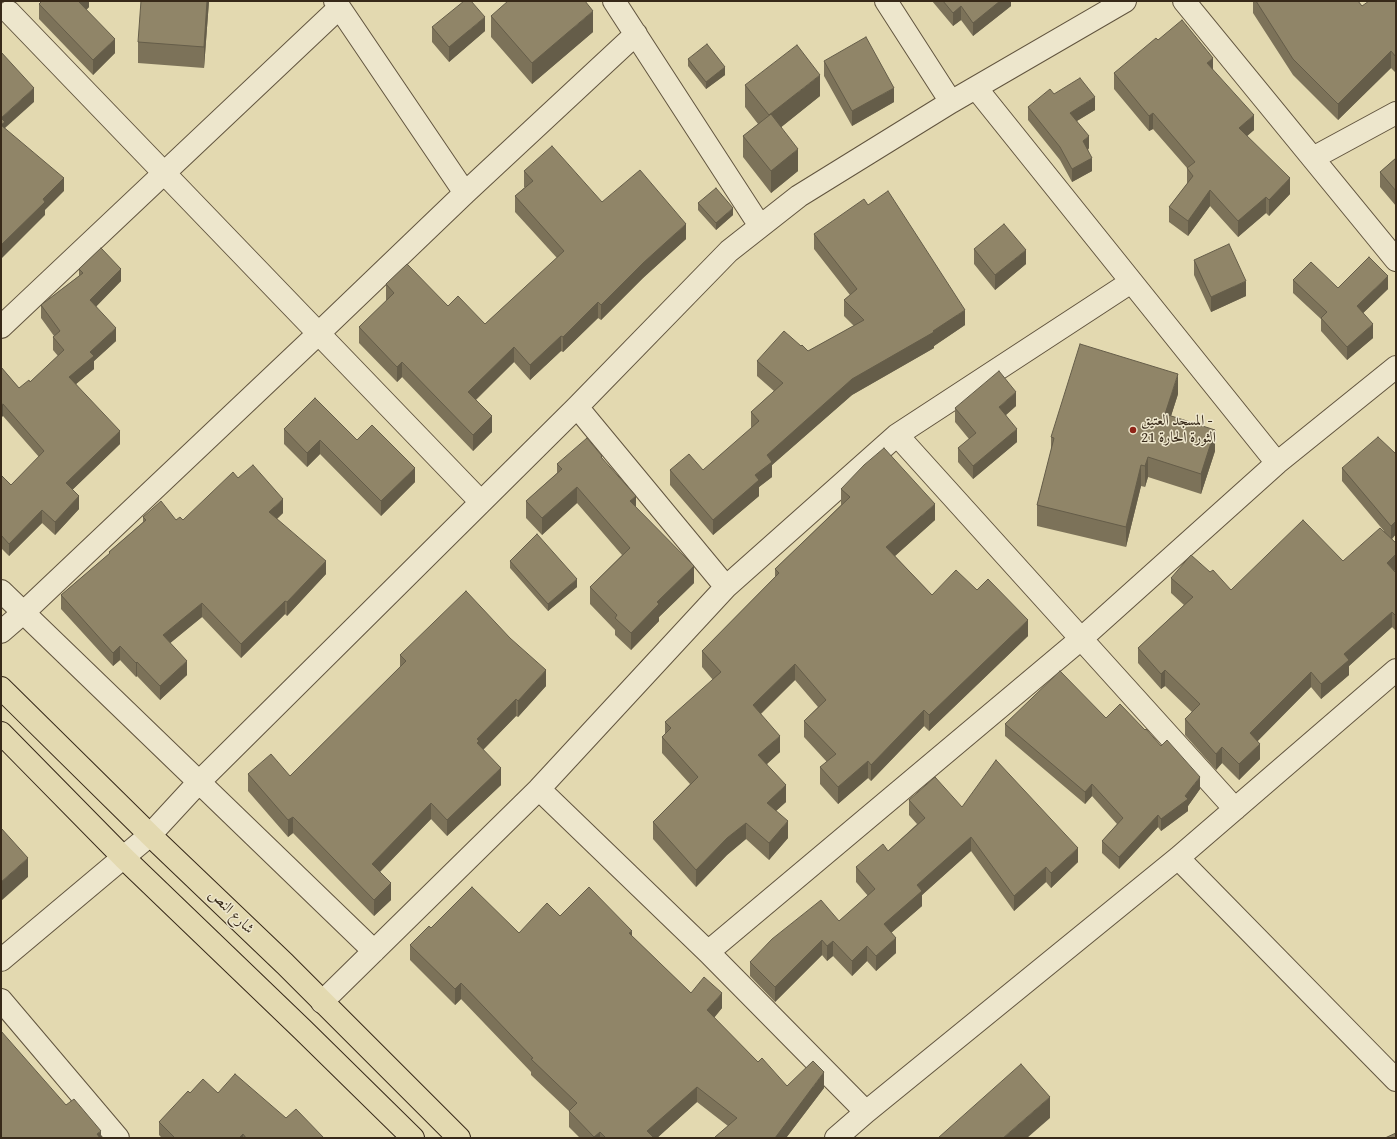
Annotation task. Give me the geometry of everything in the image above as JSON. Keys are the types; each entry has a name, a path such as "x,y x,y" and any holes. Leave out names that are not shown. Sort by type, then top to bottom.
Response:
{"main road":[{"name":"شارع النص","path":"1,688 150,835 285,964 459,1138"},
{"path":"1,733 124,858 413,1138"}],"street":[{"path":"614,1 760,226"},
{"path":"886,1 951,102"},
{"path":"1,960 150,835 198,783 578,407 729,251 799,196 951,102 1125,1"},
{"path":"1184,1 1396,260"},
{"path":"1,327 164,173 337,4 465,193"},
{"path":"10,11 164,173 482,502"},
{"path":"1,632 23,613 319,333 465,193 636,34"},
{"path":"976,88 1277,463"},
{"path":"1313,158 1396,113"},
{"path":"322,1002 539,789 726,587 897,435 1131,282"},
{"path":"708,952 1082,638 1277,463 1396,367"},
{"path":"578,407 726,587"},
{"path":"897,435 1235,809"},
{"path":"1,592 374,951"},
{"path":"836,1138 1178,858 1396,670"},
{"path":"539,789 708,952 866,1112"},
{"path":"1178,858 1396,1080"},
{"path":"1,1000 118,1138"}],"building":[{"path":"42,1 80,1 79,2 115,39 93,60 39,4"},
{"path":"141,1 207,1 204,47 138,42"},
{"path":"464,1 471,1 485,17 449,47 432,27"},
{"path":"508,1 585,1 593,11 532,63 491,16"},
{"path":"943,1 1000,1 973,23 961,6 953,13"},
{"path":"1256,1 1358,1 1362,6 1369,1 1396,1 1396,57 1391,51 1338,104 1293,59"},
{"path":"1182,20 1213,58 1207,63 1254,115 1239,128 1290,178 1269,200 1266,197 1238,221 1210,190 1188,221 1169,207 1193,176 1187,168 1195,162 1153,113 1149,116 1114,73 1156,38 1158,40"},
{"path":"866,37 894,88 852,111 824,61"},
{"path":"707,44 725,67 706,82 688,59"},
{"path":"797,45 820,75 769,115 745,85"},
{"path":"1,52 34,88 1,118"},
{"path":"1080,78 1095,97 1070,113 1089,136 1083,141 1092,158 1072,169 1060,147 1028,107 1050,89 1054,94"},
{"path":"771,114 798,149 771,171 743,136"},
{"path":"1,118 5,122 1,125"},
{"path":"1,125 64,178 43,199 45,202 1,245"},
{"path":"552,146 602,202 640,170 686,224 643,263 601,305 598,302 563,337 561,336 530,365 514,347 468,392 492,416 473,435 402,362 397,367 359,327 394,293 386,284 407,264 448,306 458,296 485,324 564,251 515,196 533,181 524,171"},
{"path":"1396,158 1396,191 1380,172"},
{"path":"716,188 733,208 716,223 698,203"},
{"path":"888,191 965,310 933,331 934,332 852,379 767,455 772,462 755,475 759,480 713,520 670,470 689,454 703,470 759,421 751,412 783,383 757,361 784,331 808,351 864,320 844,300 857,289 814,234 864,199 868,205"},
{"path":"1004,224 1026,250 995,275 974,249"},
{"path":"1229,244 1246,281 1211,297 1194,260"},
{"path":"101,248 121,269 90,300 116,328 90,352 94,356 69,377 120,431 66,483 79,496 55,522 42,510 9,544 1,535 1,475 11,485 44,451 3,404 1,405 1,367 19,388 29,380 30,382 64,350 53,337 60,331 41,305 83,273 79,269"},
{"path":"1369,257 1388,276 1357,306 1373,324 1347,347 1321,318 1327,312 1293,280 1311,262 1338,288"},
{"path":"1080,344 1178,374 1165,414 1215,430 1201,474 1148,457 1145,466 1141,465 1126,527 1037,505 1054,438 1051,437"},
{"path":"999,371 1016,392 999,407 1017,429 973,466 958,448 976,433 955,408"},
{"path":"315,398 357,440 372,425 415,468 381,501 320,440 307,453 284,429"},
{"path":"1378,437 1396,454 1396,521 1391,526 1342,468"},
{"path":"587,438 602,456 601,457 636,496 630,501 694,566 657,602 659,604 631,633 615,618 617,615 590,587 630,548 577,487 542,518 526,501 562,469 557,464"},
{"path":"884,448 935,504 886,547 932,595 956,570 977,590 988,579 1028,620 929,715 924,710 871,765 868,761 838,787 820,767 836,754 804,721 826,700 795,664 753,705 780,736 758,755 786,785 767,803 788,821 769,843 746,823 727,838 696,870 653,822 698,777 662,737 671,728 665,722 721,672 702,651 779,573 775,569 850,497 841,489 864,465"},
{"path":"253,465 283,499 269,512 326,561 287,602 285,601 241,644 202,603 163,635 187,661 160,686 120,646 113,653 61,595 146,520 143,517 161,501 176,520 180,517 183,520 233,472 238,478"},
{"path":"1303,520 1343,561 1380,528 1396,543 1396,554 1387,563 1396,573 1396,616 1392,612 1344,654 1349,660 1321,684 1311,672 1250,733 1260,744 1239,764 1222,747 1216,754 1185,719 1200,704 1165,670 1161,674 1138,648 1193,597 1171,578 1191,555 1210,572 1213,570 1231,590"},
{"path":"537,534 577,579 548,604 510,561"},
{"path":"466,591 510,638 546,670 518,701 516,699 477,739 479,741 477,743 501,768 447,820 431,803 372,864 391,883 374,900 293,817 288,820 248,774 271,754 290,776 406,661 400,655"},
{"path":"1060,671 1106,718 1120,704 1161,746 1167,740 1200,777 1185,796 1188,799 1161,819 1158,815 1119,857 1102,841 1123,818 1092,784 1085,792 1005,724"},
{"path":"996,760 1078,848 1051,873 1046,867 1014,896 971,837 917,885 922,891 884,924 896,938 876,956 867,946 852,961 833,941 827,946 822,940 775,987 750,962 772,939 821,900 839,921 875,889 856,867 883,844 888,851 925,818 909,800 935,777 962,807"},
{"path":"1,828 28,858 1,882"},
{"path":"472,887 519,933 547,903 560,916 589,887 632,931 629,933 691,993 704,977 722,993 707,1010 758,1062 762,1058 787,1086 813,1061 824,1072 775,1138 716,1138 715,1137 737,1118 697,1087 647,1131 654,1138 606,1138 600,1132 594,1137 569,1111 577,1103 531,1059 533,1058 461,983 455,989 410,945 429,926 431,928"},
{"path":"1,1031 66,1105 74,1099 101,1131 97,1134 100,1138 1,1138"},
{"path":"1021,1064 1050,1097 1003,1138 938,1138"},
{"path":"235,1074 286,1118 296,1109 324,1138 246,1138 243,1134 239,1138 175,1138 159,1122 188,1091 190,1093 203,1079 218,1093"},
{"path":"1396,1133 1396,1138 1385,1138"}],"place":[{"name":"المسجد العتيق - الثورة الحارة 21","path":"1133,430"}]}
